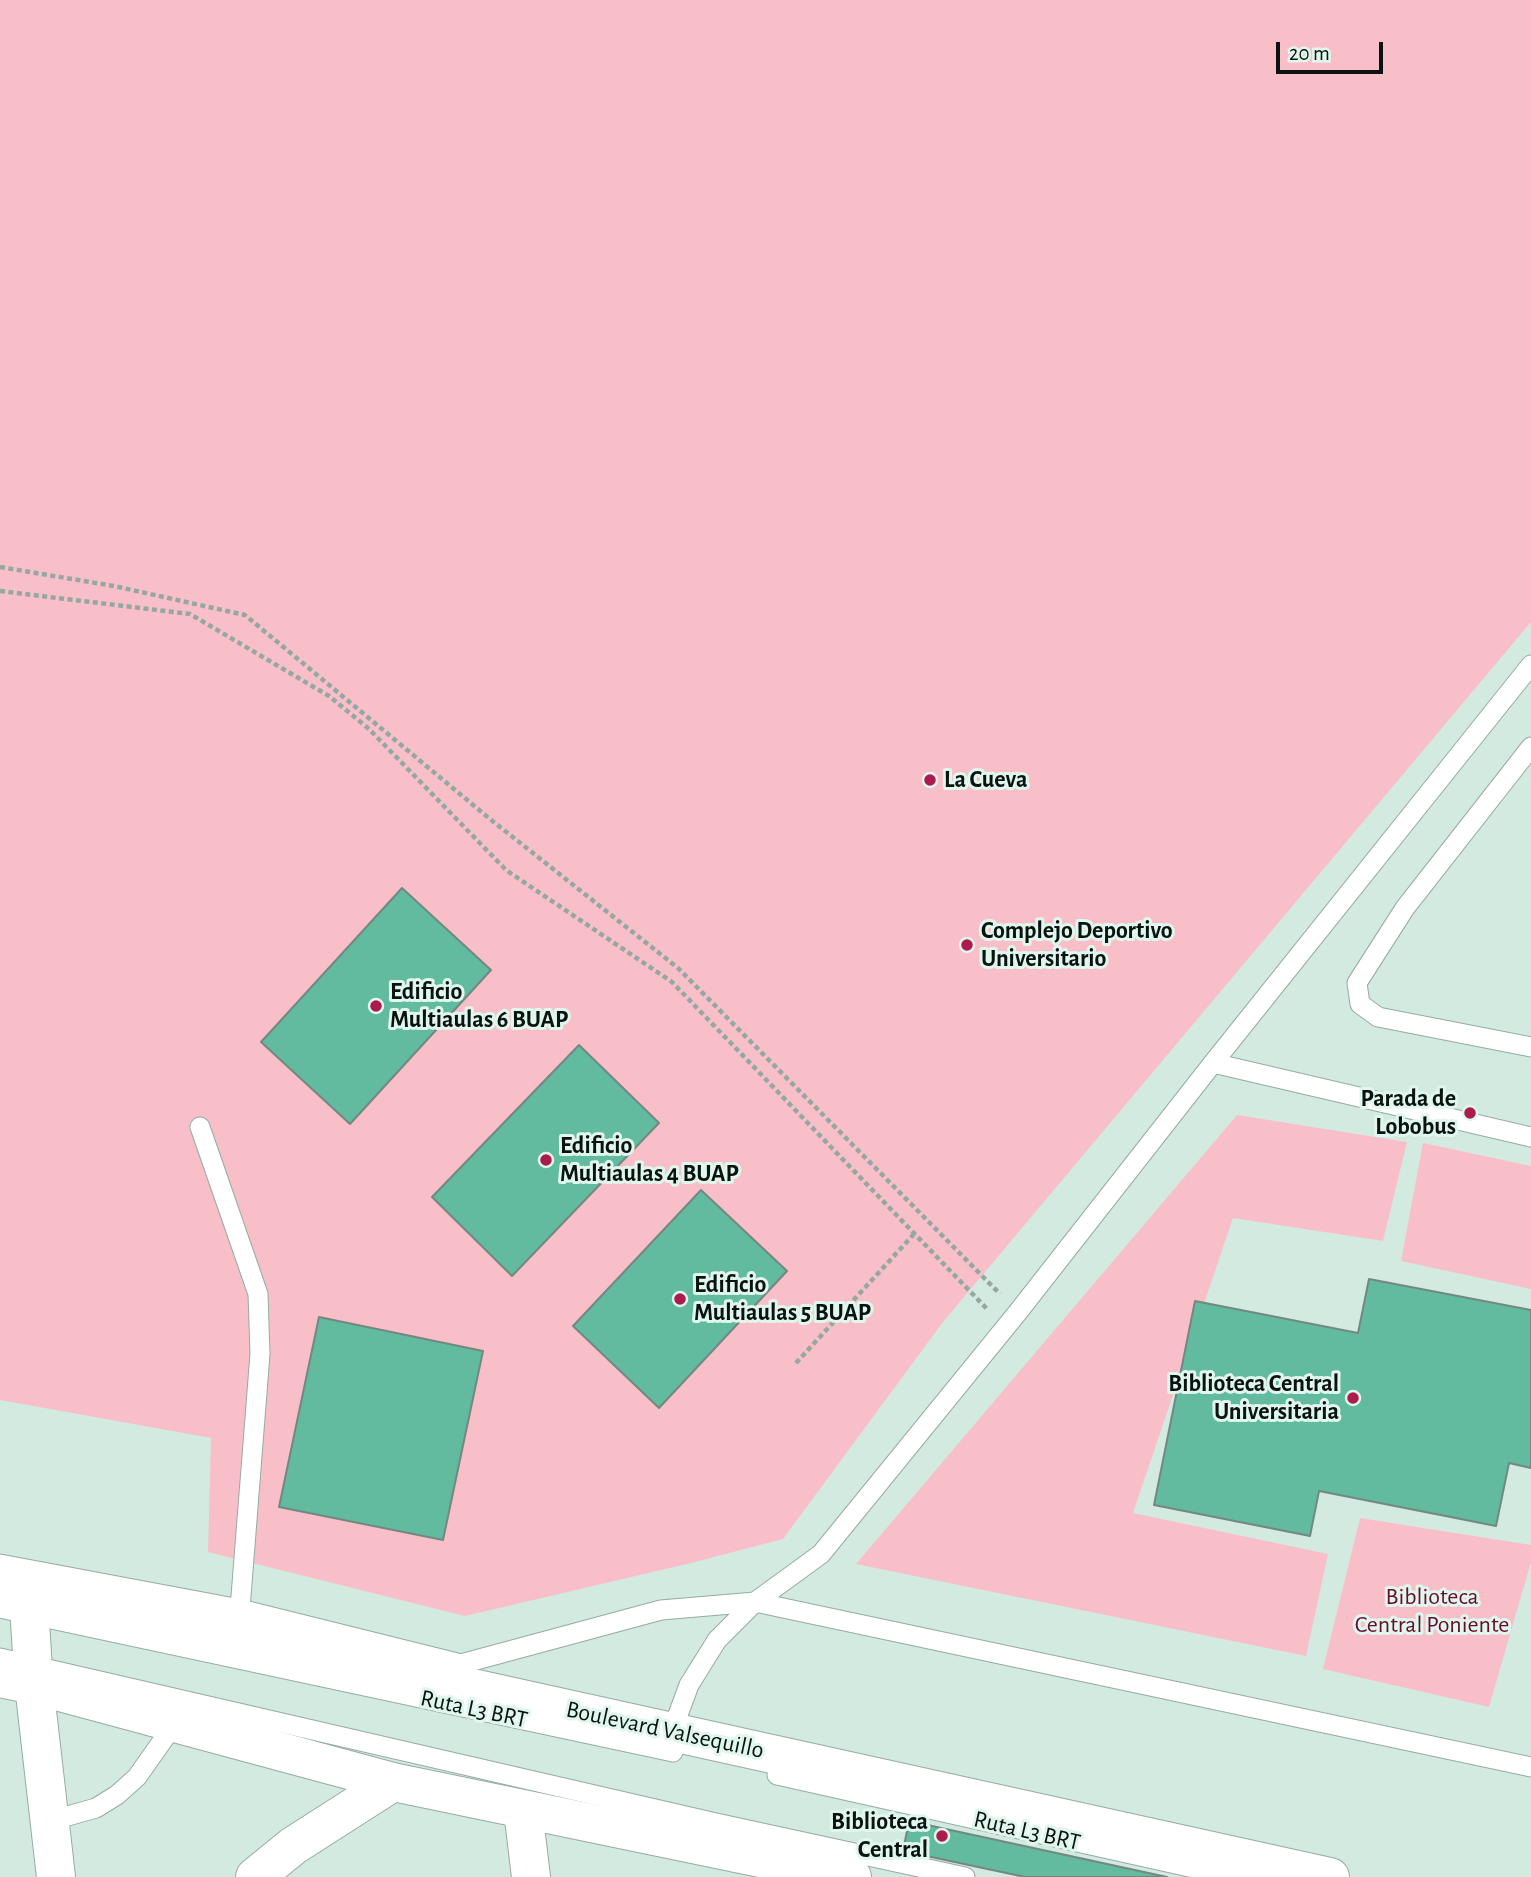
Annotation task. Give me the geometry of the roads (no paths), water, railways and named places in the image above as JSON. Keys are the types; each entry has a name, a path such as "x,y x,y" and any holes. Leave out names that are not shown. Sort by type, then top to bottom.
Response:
{"main road":[{"path":"14,1599 17,1671 50,1821 57,1877"},
{"name":"Boulevard Valsequillo","path":"14,1599 680,1743 1330,1877"},
{"path":"17,1671 175,1723 393,1782 852,1877"},
{"path":"254,1877 294,1861 393,1782"},
{"path":"523,1810 531,1877"}],"lane":[{"path":"680,1743 689,1685 717,1640 755,1602 821,1554 1018,1312 1213,1062 1531,665"},
{"path":"1531,747 1405,908 1357,983 1360,1004 1378,1017 1531,1047"},
{"path":"1213,1062 1531,1138"},
{"path":"200,1126 258,1294 260,1354 240,1609"},
{"path":"0,1564 240,1609 461,1664 661,1610 755,1602 1531,1767"},
{"path":"17,1671 965,1877"},
{"path":"50,1821 96,1808 117,1795 137,1777 175,1723"},
{"name":"Ruta L3 BRT","path":"756,1770 1234,1877"}],"place":[{"name":"La Cueva","path":"930,780"},
{"name":"Complejo Deportivo Universitario","path":"967,945"},
{"name":"Edificio Multiaulas 6 BUAP","path":"376,1006"},
{"name":"Parada de Lobobus","path":"1470,1113"},
{"name":"Edificio Multiaulas 4 BUAP","path":"546,1160"},
{"name":"Edificio Multiaulas 5 BUAP","path":"680,1299"},
{"name":"Biblioteca Central Universitaria","path":"1353,1398"},
{"name":"Biblioteca Central","path":"942,1836"}],"park label":[{"name":"Biblioteca Central Poniente","path":"1432,1611"}]}
